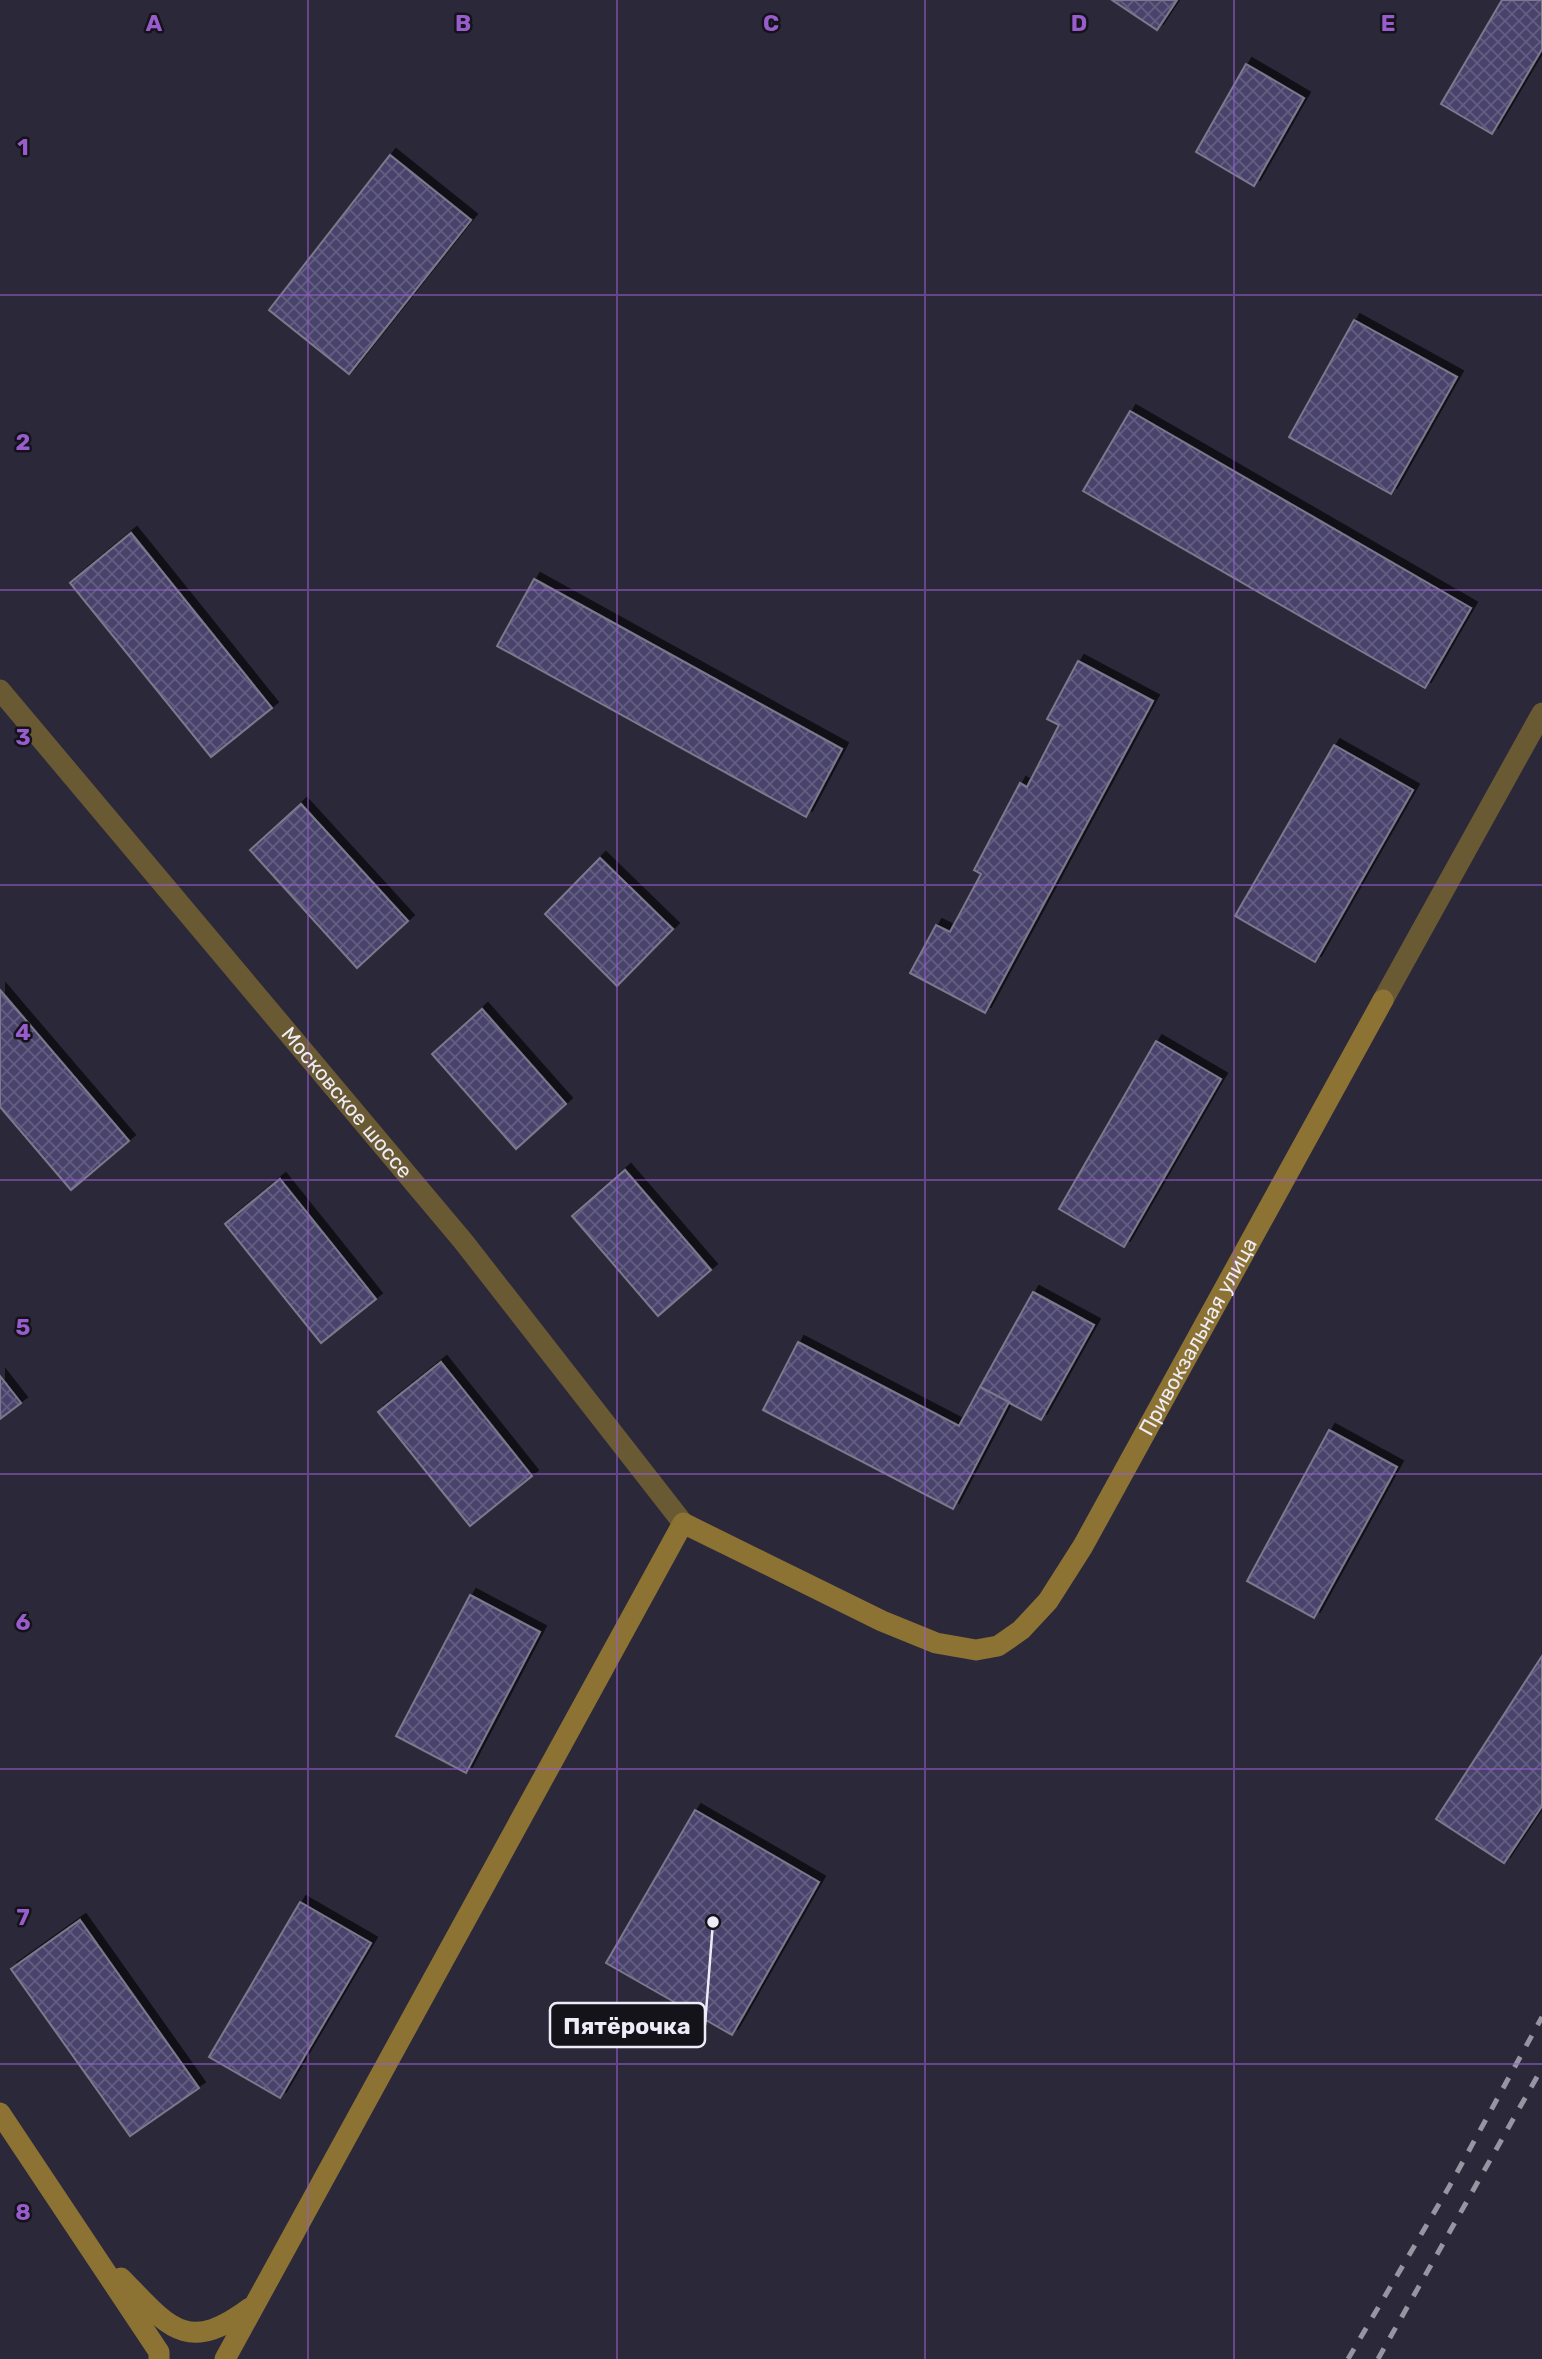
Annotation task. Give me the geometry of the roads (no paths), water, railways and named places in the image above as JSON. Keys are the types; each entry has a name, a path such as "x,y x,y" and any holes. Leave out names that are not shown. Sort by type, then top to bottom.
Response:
{"street":[{"name":"Московское шоссе","path":"0,690 463,1241 683,1523"},
{"name":"Привокзальная улица","path":"683,1523 882,1621 936,1643 976,1650 998,1646 1021,1630 1048,1601 1083,1546 1542,713"},
{"path":"225,2359 683,1523"},
{"path":"0,2113 159,2352 159,2359"},
{"path":"87,2245 165,2323 181,2331 202,2333 223,2326 254,2306"}],"railway":[{"path":"1348,2359 1449,2187 1542,2017"},
{"path":"1378,2359 1542,2068"}],"place":[{"name":"Пятёрочка","path":"713,1922"}]}
